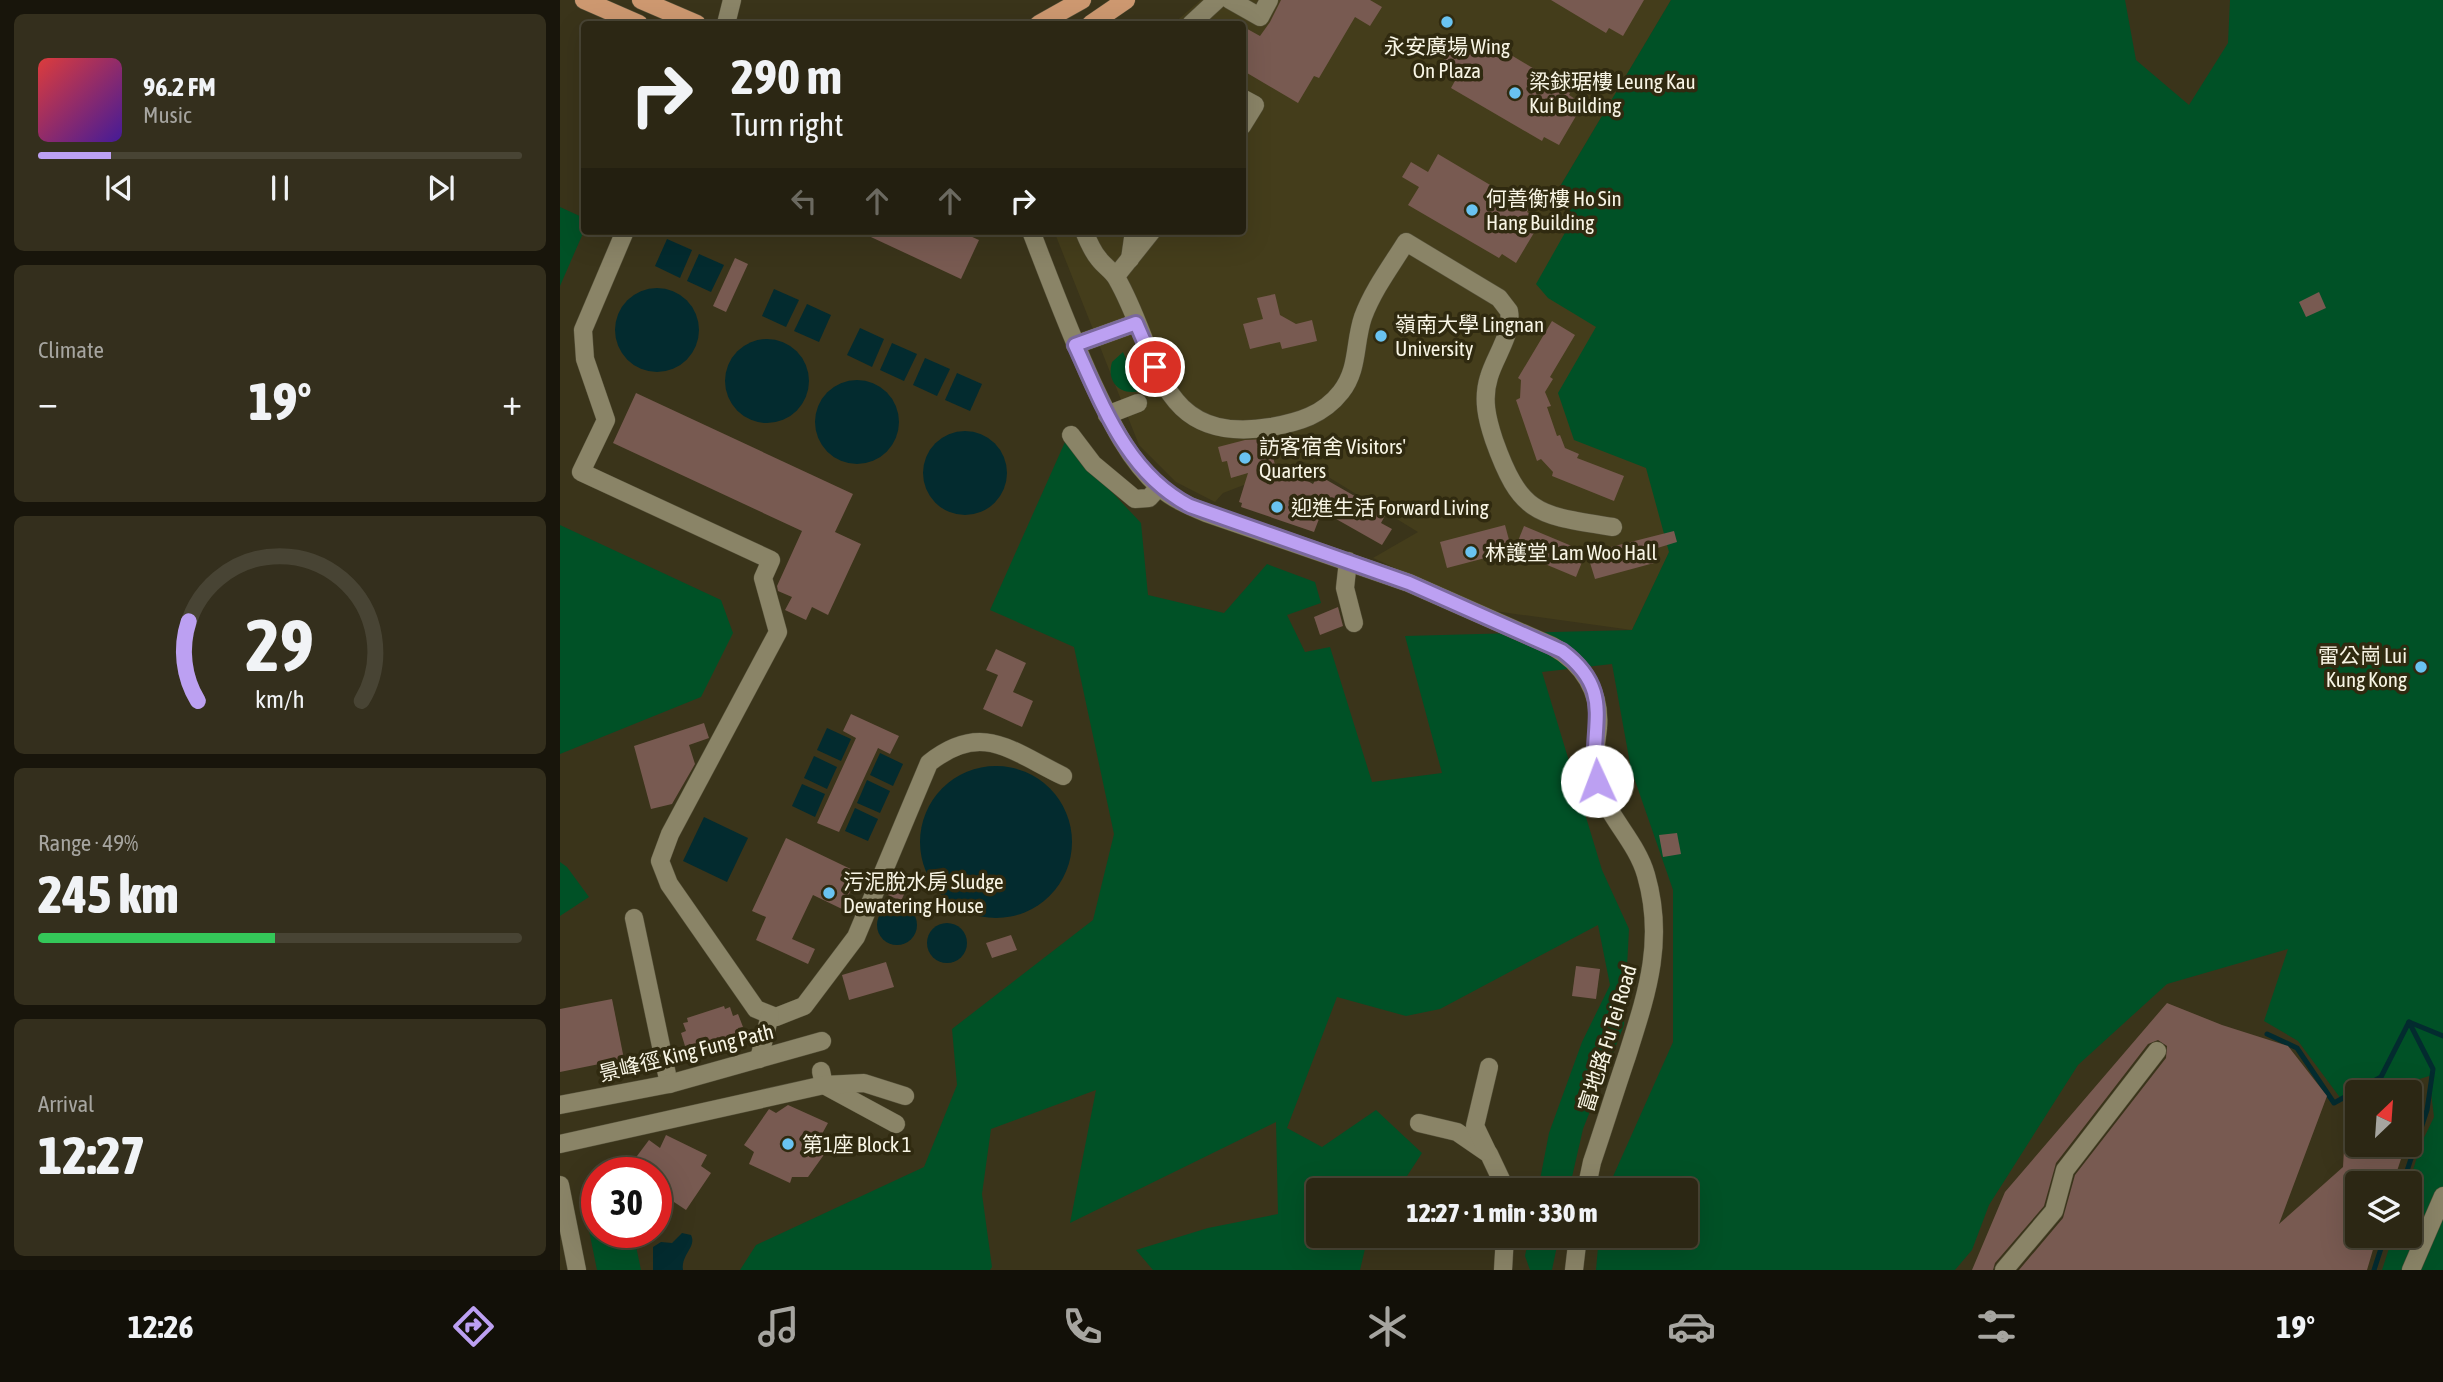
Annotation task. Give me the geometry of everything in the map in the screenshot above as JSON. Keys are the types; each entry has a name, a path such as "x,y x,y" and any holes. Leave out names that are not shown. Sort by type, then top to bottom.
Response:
{"main road":[{"path":"583,0 632,21"},
{"path":"641,0 690,21"},
{"path":"1044,21 1082,0"},
{"path":"1095,21 1126,0"}],"street":[{"path":"727,21 732,0"},
{"path":"1194,21 1217,0"},
{"path":"1230,0 1259,17 1269,0"},
{"path":"1246,100 1255,105 1246,120"},
{"path":"623,235 583,330 586,359 606,420 582,472 771,560 763,578 778,632 670,834 660,861 669,884 756,1009 776,1017 804,1006 856,937 929,763 947,749 967,742 986,741 1063,776"},
{"name":"富地路 Fu Tei Road","path":"1033,235 1075,345 1108,415 1131,456 1159,487 1190,506 1438,594 1552,646 1576,663 1586,676 1594,693 1598,716 1595,764 1597,781 1643,866 1652,905 1655,937 1647,994 1589,1178"},
{"path":"1086,235 1098,258 1116,276 1165,389 1183,409 1194,416 1219,427 1246,430 1303,420 1324,408 1342,391 1357,357 1364,314 1406,242 1499,298 1509,311 1509,328 1488,377 1485,398 1491,430 1511,483 1528,502 1550,516 1613,527"},
{"path":"1129,263 1133,235"},
{"path":"1116,276 1150,235"},
{"path":"1075,345 1136,323"},
{"path":"1108,415 1138,403"},
{"path":"1071,435 1093,464 1135,499 1149,498 1159,487"},
{"path":"1348,561 1345,588 1354,623"},
{"path":"634,918 668,1084"},
{"path":"758,1059 770,1015"},
{"name":"景峰徑 King Fung Path","path":"560,1105 668,1084 822,1041"},
{"path":"2004,1270 2054,1211 2065,1170 2157,1051"},
{"path":"1489,1067 1475,1126 1500,1178"},
{"path":"822,1078 896,1124"},
{"path":"560,1144 822,1078 877,1085 905,1096"},
{"path":"867,1108 877,1085"},
{"path":"1419,1122 1457,1132 1489,1154"},
{"path":"560,1185 577,1270"},
{"path":"2411,1270 2443,1196"},
{"path":"560,1248 565,1270"},
{"path":"1503,1270 1504,1248"},
{"path":"1574,1270 1577,1248"}],"shaded area":[{"name":"嶺南大學 Lingnan University","path":"1201,0 1671,0 1552,200 1575,215 1756,371 1632,630 1487,610 1373,558 1418,532 1304,462 1223,493 1215,502 1176,482 1139,445 1056,235 1246,235 1246,21 1176,21"}],"green space":[{"path":"1671,0 2125,0 2136,60 2189,105 2228,43 2230,0 2443,0 2443,1270 2382,1270 2389,1248 2422,1248 2422,1171 2413,1171 2417,1157 2422,1157 2422,1142 2434,1117 2429,1076 2416,1080 2345,1080 2344,1103 2298,1041 2264,1021 2288,949 2167,984 2078,1065 1989,1205 1972,1250 1955,1270 1596,1270 1598,1248 1698,1248 1698,1178 1612,1178 1673,1042 1673,890 1631,769 1612,664 1542,672 1602,870 1629,929 1624,1025 1583,1129 1572,1178 1540,1178 1549,1133 1582,1042 1610,985 1598,925 1440,1009 1406,1016 1337,997 1287,1128 1322,1147 1376,1110 1422,1153 1406,1178 1306,1178 1306,1248 1365,1248 1360,1270 1153,1270 1136,1250 1208,1228 1278,1214 1276,1122 1070,1223 1096,1090 991,1129 982,1194 992,1267 990,1270 740,1270 756,1245 924,1167 957,1085 952,1029 1093,920 1114,834 1074,647 990,610 1065,442 1141,523 1148,595 1224,613 1267,564 1315,582 1321,603 1287,615 1305,652 1330,647 1372,782 1442,773 1405,636 1632,630 1669,552 1646,468 1574,440 1558,393 1596,327 1548,298 1536,284 1575,215 1552,200"},
{"path":"560,207 581,217 582,235 560,286"},
{"path":"1123,352 1140,391 1126,391 1116,386 1113,381 1112,362"},
{"path":"560,525 721,600 733,633 701,697 560,754"},
{"path":"560,862 567,867 589,897 560,916"},
{"path":"593,1248 636,1248 641,1270 597,1270"},
{"path":"1527,1248 1557,1248 1552,1270 1530,1270 1525,1256"}],"water":[{"path":"667,239 692,250 680,278 655,266"},
{"path":"699,254 724,265 711,292 687,281"},
{"path":"649,288 665,288 681,295 692,306 699,322 696,346 687,360 665,372 649,372 633,365 622,354 615,338 615,322 622,306 633,295"},
{"path":"774,289 799,300 786,327 762,316"},
{"path":"807,304 831,315 819,342 794,331"},
{"path":"860,328 884,339 872,367 847,355"},
{"path":"759,339 775,339 791,346 802,357 809,373 806,397 797,411 775,423 759,423 743,416 732,405 725,389 725,373 732,357 743,346"},
{"path":"892,343 917,354 904,381 880,370"},
{"path":"925,358 950,369 937,396 913,385"},
{"path":"957,373 982,384 970,411 945,400"},
{"path":"849,380 865,380 881,387 892,398 899,414 896,438 887,452 865,464 849,464 833,457 822,446 815,430 815,414 822,398 833,387"},
{"path":"957,431 973,431 989,438 1000,449 1007,465 1004,489 995,503 973,515 957,515 941,508 930,497 923,481 923,465 930,449 941,438"},
{"path":"827,728 851,739 841,761 817,750"},
{"path":"880,753 903,764 893,786 870,775"},
{"path":"814,756 837,767 827,789 804,778"},
{"path":"996,766 1025,772 1050,788 1066,813 1072,842 1066,871 1050,896 1025,912 996,918 967,912 942,896 926,871 920,842 926,813 942,788 967,772"},
{"path":"867,780 890,791 880,813 857,803"},
{"path":"802,784 825,794 815,817 792,806"},
{"path":"855,808 878,819 868,841 845,831"},
{"path":"704,817 748,838 727,882 683,861"},
{"path":"897,905 905,906 911,911 916,917 916,933 911,939 905,944 897,945 889,944 883,939 878,933 877,925 878,917 883,911 889,906"},
{"path":"947,923 955,924 961,929 966,935 966,951 961,957 955,962 947,963 939,962 933,957 928,951 927,943 928,935 933,929 939,924"},
{"path":"682,1233 691,1235 692,1243 684,1259 683,1270 653,1270 653,1248 672,1248 672,1243"}],"building":[{"path":"1281,0 1370,0 1382,7 1370,26 1355,17 1319,78 1314,76 1298,103 1246,72 1246,28 1260,36"},
{"path":"1551,0 1644,0 1623,36 1609,28 1606,33"},
{"name":"梁銶琚樓 Leung Kau Kui Building","path":"1481,37 1571,91 1569,95 1583,104 1559,145 1544,137 1542,141 1451,88 1461,70 1444,60 1453,45 1470,55"},
{"name":"何善衡樓 Ho Sin Hang Building","path":"1438,154 1529,208 1527,212 1541,221 1516,263 1502,254 1499,258 1408,205 1419,187 1402,177 1411,162 1428,172"},
{"path":"867,235 968,235 979,240 961,279"},
{"path":"735,258 748,264 726,312 713,306"},
{"path":"2319,292 2326,308 2306,317 2299,302"},
{"path":"1275,294 1280,315 1296,324 1312,320 1317,341 1282,349 1280,342 1250,349 1243,324 1263,319 1257,298"},
{"path":"1552,321 1575,335 1550,377 1553,379 1545,392 1551,406 1547,407 1557,436 1560,435 1565,448 1579,454 1577,458 1624,476 1614,501 1552,476 1553,472 1541,459 1537,461 1516,400 1520,398 1521,380 1518,378"},
{"path":"636,393 853,494 835,532 861,544 828,615 812,607 806,620 785,610 792,597 778,591 777,586 802,531 613,443"},
{"name":"迎進生活 Forward Living","path":"1268,439 1277,472 1287,469 1313,484 1318,475 1386,514 1381,523 1392,529 1382,545 1322,511 1314,532 1241,507 1242,503 1239,502 1248,473 1231,478 1227,461 1222,462 1218,447 1245,440"},
{"path":"1505,525 1512,551 1447,568 1440,542"},
{"path":"1524,526 1586,552 1576,577 1514,551"},
{"path":"1674,531 1677,542 1651,550 1654,563 1595,579 1587,553"},
{"path":"1338,607 1343,626 1320,635 1314,617"},
{"path":"996,649 1026,663 1013,692 1033,701 1022,727 983,709 998,675 986,670"},
{"path":"851,714 899,736 890,754 878,748 839,832 817,823 856,738 843,731"},
{"path":"704,723 709,738 689,745 695,764 672,804 651,809 634,746"},
{"path":"1677,833 1681,854 1663,857 1659,835"},
{"name":"污泥脫水房 Sludge Dewatering House","path":"786,838 859,873 842,909 813,895 792,939 815,949 808,964 756,940 766,917 752,911"},
{"path":"896,872 911,879 901,901 886,894"},
{"path":"1011,935 1017,950 992,958 986,943"},
{"path":"886,962 894,987 849,1000 842,975"},
{"path":"1576,966 1600,969 1596,999 1572,996"},
{"path":"612,999 624,1059 560,1072 560,1009"},
{"path":"2167,1003 2222,1025 2288,1046 2327,1096 2279,1224 2343,1167 2345,1129 2345,1157 2402,1157 2397,1171 2345,1171 2345,1248 2373,1248 2367,1270 2019,1270 2063,1218 2075,1175 2166,1058 2167,1046 2158,1040 2148,1044 2056,1163 2044,1206 1995,1263 1993,1270 1972,1270 2005,1192"},
{"path":"724,1006 725,1009 730,1007 733,1016 738,1014 743,1027 738,1028 740,1036 732,1039 734,1043 702,1054 701,1049 693,1052 690,1044 685,1046 681,1033 686,1031 683,1023 688,1022 687,1018"},
{"name":"第1座 Block 1","path":"788,1105 828,1123 822,1134 833,1142 808,1177 792,1177 790,1183 749,1164 754,1152 744,1145 769,1109 776,1113"},
{"path":"666,1135 707,1155 701,1166 711,1173 686,1210 674,1202 672,1206 672,1157 636,1157 649,1140 660,1148"}],"waterway":[{"path":"2267,1034 2297,1048 2334,1103 2381,1077 2409,1022 2443,1036"},
{"path":"2407,1171 2427,1110 2433,1069 2409,1022"},
{"path":"2374,1270 2381,1248"}],"place":[{"name":"永安廣場 Wing On Plaza","path":"1447,22"},
{"name":"梁銶琚樓 Leung Kau Kui Building","path":"1515,93"},
{"name":"何善衡樓 Ho Sin Hang Building","path":"1472,210"},
{"name":"嶺南大學 Lingnan University","path":"1381,336"},
{"name":"訪客宿舍 Visitors' Quarters","path":"1245,458"},
{"name":"迎進生活 Forward Living","path":"1277,507"},
{"name":"林護堂 Lam Woo Hall","path":"1471,552"},
{"name":"雷公崗 Lui Kung Kong","path":"2421,667"},
{"name":"污泥脫水房 Sludge Dewatering House","path":"829,893"},
{"name":"第1座 Block 1","path":"788,1144"}],"route":[{"path":"1155,367 1136,323 1075,345 1121,440 1143,471 1159,487 1206,513 1438,594 1562,651 1586,676 1596,700 1597,781"}]}
